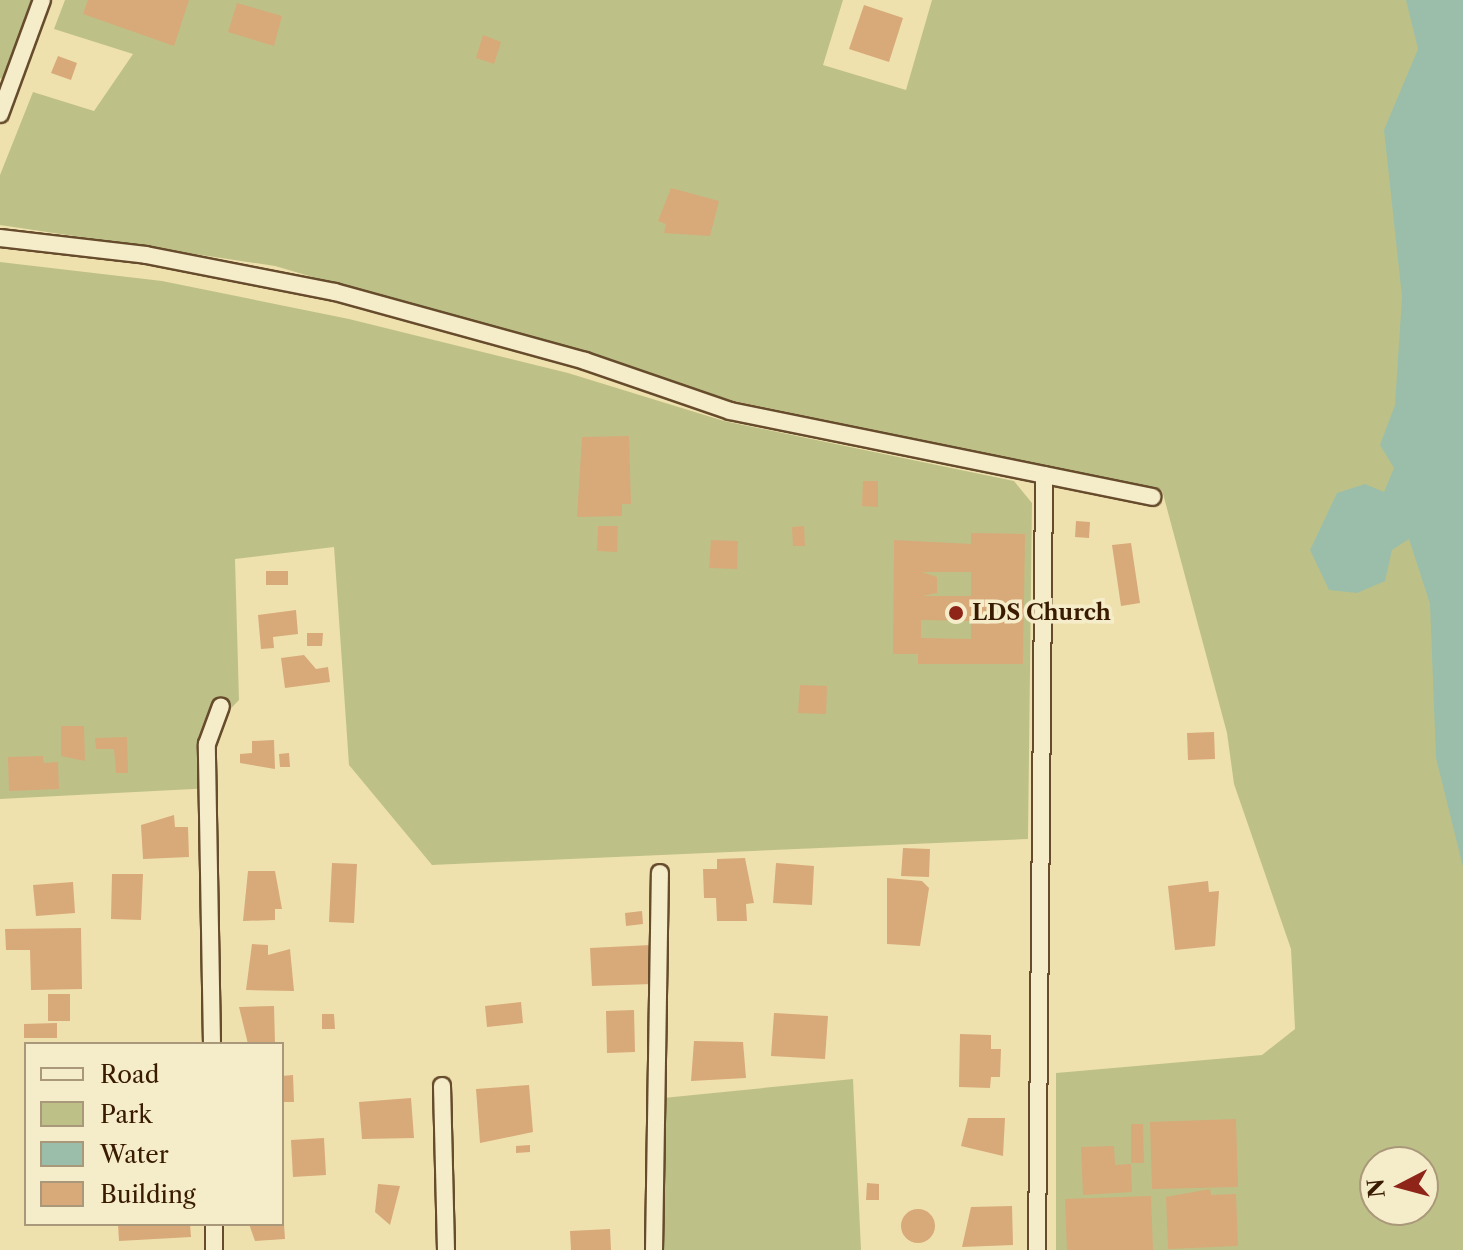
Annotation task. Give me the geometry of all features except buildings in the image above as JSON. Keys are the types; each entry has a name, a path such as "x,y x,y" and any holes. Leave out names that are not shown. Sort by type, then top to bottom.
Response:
{"street":[{"path":"0,114 42,0"},
{"path":"0,238 146,255 335,292 585,361 730,411 1152,497"},
{"path":"1037,1250 1044,475"},
{"path":"212,1042 207,744 221,706"},
{"path":"654,1250 660,873"},
{"path":"442,1086 446,1250"},
{"path":"214,1226 214,1250"}],"green space":[{"path":"0,0 38,0 8,82 0,78"},
{"path":"65,0 843,0 823,65 906,90 932,0 1463,0 1463,1250 1056,1250 1056,1073 1262,1055 1295,1029 1291,949 1234,784 1227,733 1162,490 734,401 275,266 0,225 0,175 33,92 94,111 133,54 54,29"},
{"path":"0,262 162,281 349,319 568,373 724,421 1014,481 1032,503 1028,839 432,865 349,765 334,547 235,559 239,700 216,724 213,788 0,799"},
{"path":"853,1079 861,1250 662,1250 663,1098"}],"water":[{"path":"1406,0 1463,0 1463,867 1436,758 1430,604 1409,539 1392,550 1385,581 1357,593 1329,590 1310,550 1337,493 1365,484 1384,492 1394,468 1380,445 1395,405 1402,297 1384,130 1418,49"}],"place":[{"name":"LDS Church","path":"956,613"}]}
